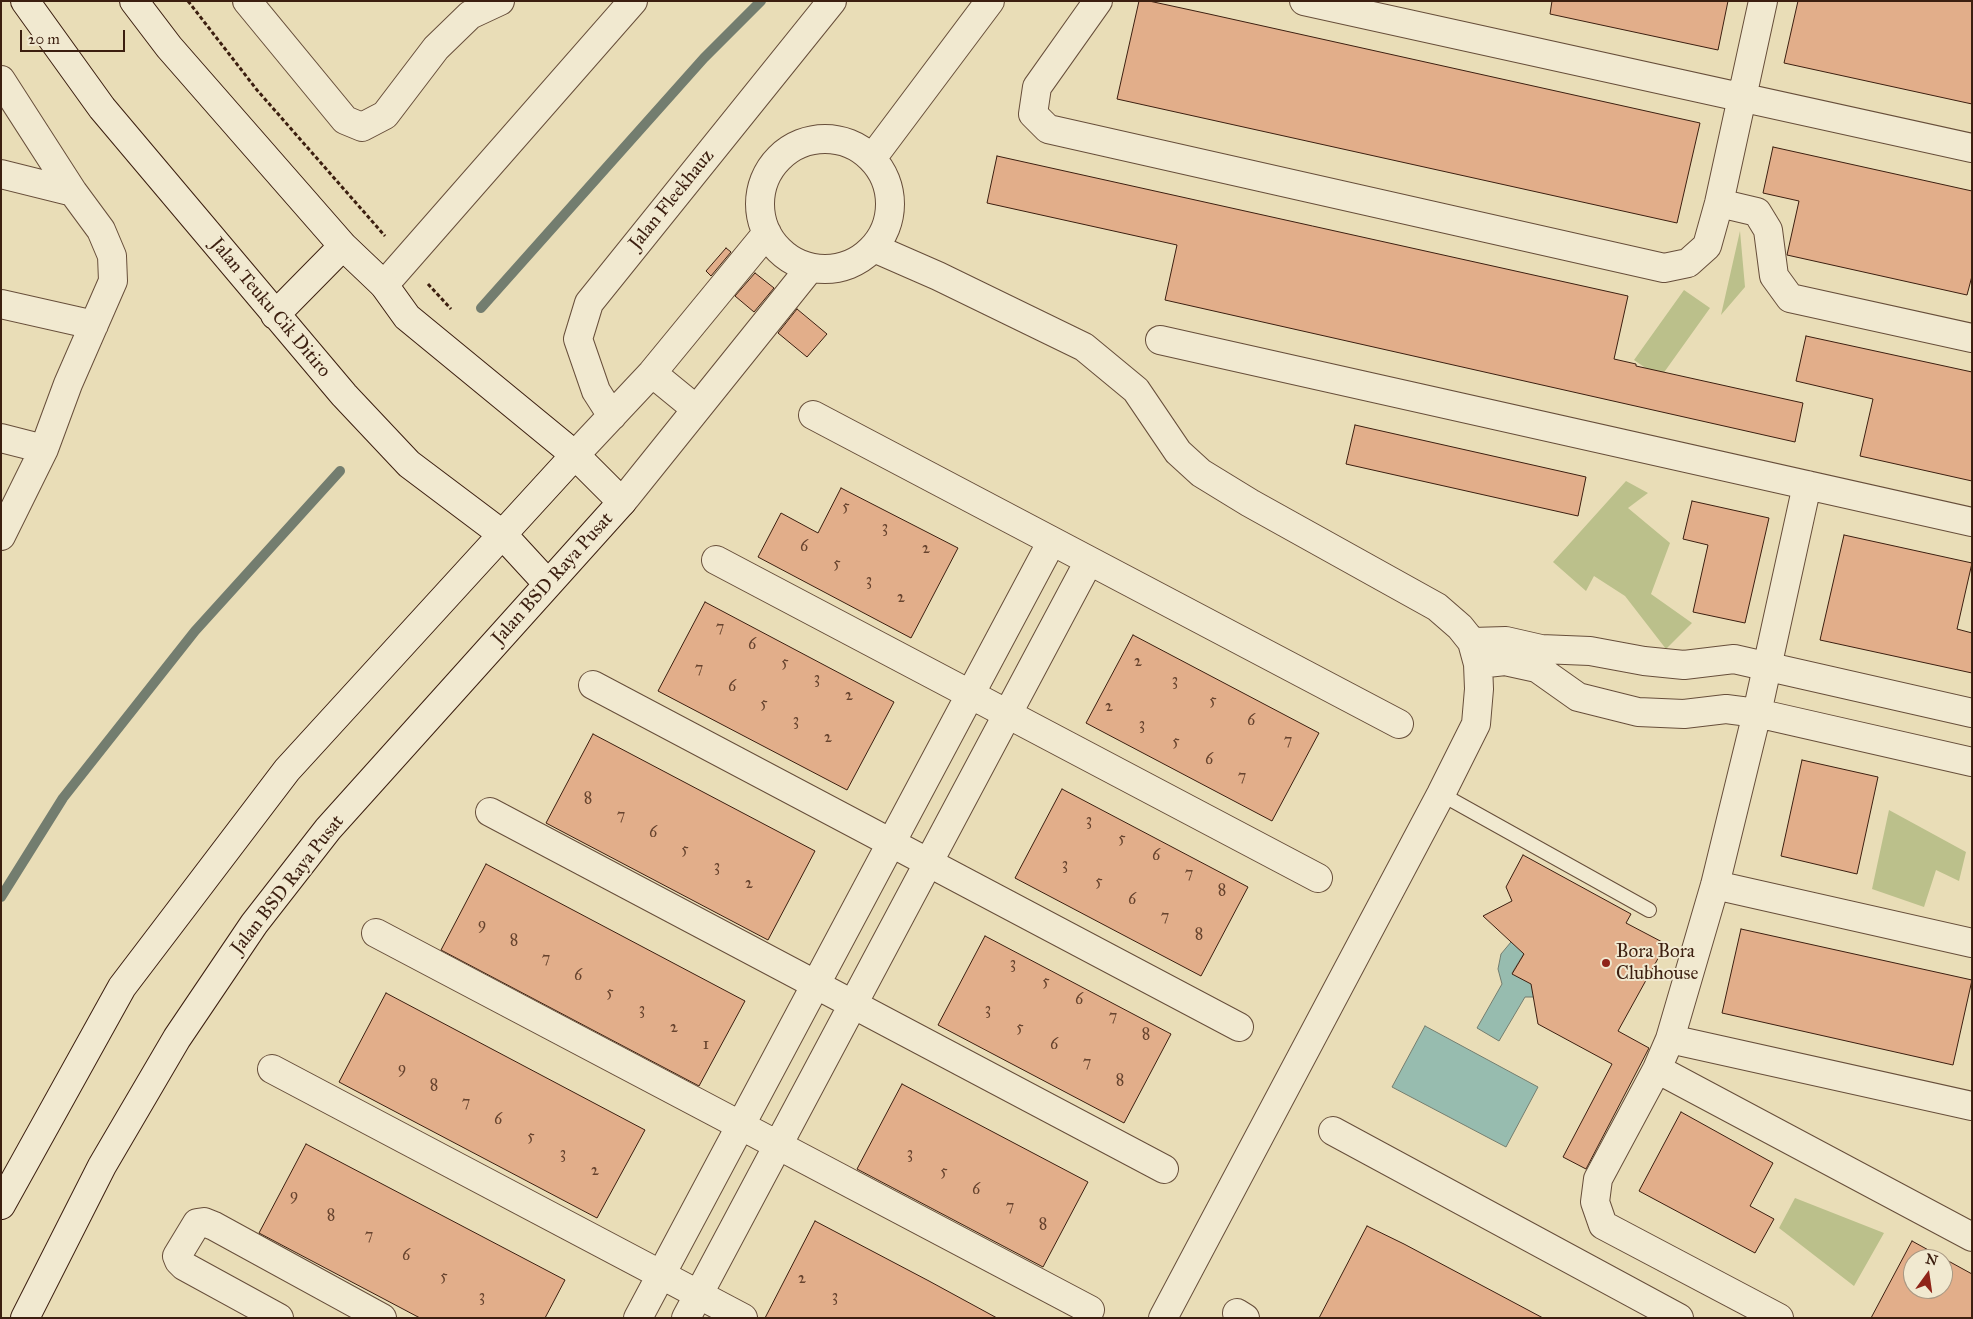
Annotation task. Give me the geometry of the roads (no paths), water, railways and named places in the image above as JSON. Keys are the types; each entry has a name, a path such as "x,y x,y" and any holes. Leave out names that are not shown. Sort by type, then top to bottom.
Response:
{"street":[{"name":"Jalan Teuku Cik Ditiro","path":"25,1 102,108 344,395 409,464 502,534 548,584"},
{"path":"134,1 169,47 343,246 384,285 407,317 575,455 622,502"},
{"path":"247,1 345,120 362,127 385,115 436,48 470,15 500,1"},
{"path":"384,285 633,1"},
{"name":"Jalan Fleekhauz","path":"612,416 596,391 578,339 589,303 832,1"},
{"path":"873,157 990,1"},
{"path":"1098,1 1037,87 1033,114 1048,129 1664,268 1688,263 1707,246 1720,203 1763,1"},
{"path":"1304,1 1972,148"},
{"path":"1,80 73,192 101,230 112,256 113,281 68,384 44,449 1,536"},
{"path":"816,140 837,141 873,157 884,178 890,197 889,218 879,240 864,257 845,266 824,269 810,268 785,255 767,234 761,213 761,193 767,174 780,157 797,146 816,140"},
{"path":"1,174 73,192"},
{"path":"1720,203 1757,212 1768,230 1774,276 1790,298 1972,338"},
{"path":"1,1205 122,987 287,770 652,373 767,234"},
{"path":"879,240 938,276 1084,347 1136,390 1178,452 1201,473 1250,504 1437,606 1460,627 1475,653 1479,689 1476,724 1441,794 1163,1318"},
{"path":"275,314 343,246"},
{"name":"Jalan BSD Raya Pusat","path":"25,1318 102,1166 172,1047 254,924 328,829 622,502 810,268"},
{"path":"1,304 94,325"},
{"path":"1160,340 1972,522"},
{"path":"652,373 696,409"},
{"path":"813,415 1399,724"},
{"path":"1,438 44,449"},
{"path":"1780,1318 1604,1224 1595,1202 1598,1180 1657,1069 1670,1039 1715,885 1757,714 1807,485"},
{"path":"638,1318 1052,541"},
{"path":"716,560 1318,878"},
{"path":"692,1306 1089,561"},
{"path":"1475,653 1506,641 1541,649 1590,651 1644,661 1676,664 1734,659 1972,713"},
{"path":"1578,697 1590,651"},
{"path":"1475,653 1505,662 1537,668 1578,697 1638,712 1684,714 1726,708 1972,762"},
{"path":"593,686 1239,1027"},
{"path":"490,812 1164,1169"},
{"path":"1715,885 1972,943"},
{"path":"376,933 1090,1310"},
{"path":"1670,1039 1972,1106"},
{"path":"272,1069 661,1275 692,1306 743,1318"},
{"path":"1657,1069 1972,1237"},
{"path":"1333,1131 1669,1315"},
{"path":"279,1318 179,1261 177,1256 197,1223 204,1222 214,1226 382,1318"}],"lane":[{"path":"1441,794 1649,910"}],"water":[{"path":"1534,937 1512,973 1550,989 1533,997 1525,997 1499,1041 1477,1028 1502,984 1498,969 1501,954 1511,942 1521,938"},
{"path":"1425,1026 1538,1087 1506,1147 1392,1087"}],"waterway":[{"path":"481,308 704,58 761,1"},
{"path":"1,897 63,798 195,631 340,471"}],"place":[{"name":"Bora Bora Clubhouse","path":"1606,963"}]}
